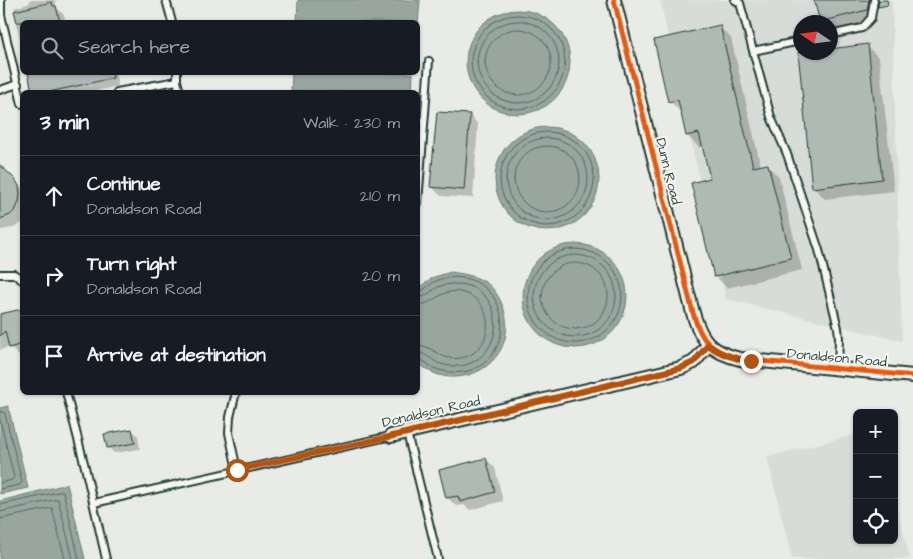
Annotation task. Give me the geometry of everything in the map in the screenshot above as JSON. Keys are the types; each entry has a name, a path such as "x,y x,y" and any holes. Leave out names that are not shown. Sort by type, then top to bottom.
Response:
{"street":[{"name":"Dunn Road","path":"614,0 696,324 708,345"},
{"name":"Donaldson Road","path":"390,436 681,368 694,362 708,345 722,354 740,360 913,376"}],"lane":[{"path":"1,0 1,15 20,94"},
{"path":"166,0 171,20"},
{"path":"735,0 740,3 771,117 787,154 819,250 838,328 838,368"},
{"path":"838,33 862,28 871,18 874,0"},
{"path":"753,50 793,42"},
{"path":"420,177 429,61"},
{"path":"177,75 179,90"},
{"path":"128,90 177,81"},
{"path":"0,85 18,84"},
{"path":"0,90 18,84"},
{"path":"0,274 14,274 20,278"},
{"path":"67,395 106,559"},
{"path":"235,395 228,433 237,470"},
{"path":"407,433 438,559"},
{"name":"Donaldson Road","path":"94,503 390,436"}],"shaded area":[{"path":"660,0 892,0 902,341 726,299"},
{"path":"853,435 853,544 898,544 898,511 910,559 792,559 767,457"}],"water":[{"path":"298,0 420,0 418,20 297,20"},
{"path":"518,10 538,14 555,25 566,42 570,62 566,82 555,99 538,110 518,114 498,110 481,99 470,82 466,62 470,42 481,25 498,14"},
{"path":"292,75 413,75 412,90 291,90"},
{"path":"547,127 567,131 584,142 595,159 599,179 595,199 584,216 567,227 547,231 527,227 510,216 499,199 495,179 499,159 510,142 527,131"},
{"path":"575,244 595,248 612,259 623,276 627,296 623,316 612,333 595,344 575,348 555,344 538,333 527,316 523,296 527,276 538,259 555,248"},
{"path":"451,272 473,276 481,280 490,286 496,294 506,315 504,341 499,352 481,370 470,375 456,377 435,374 420,364 420,287 434,277"},
{"path":"8,406 28,488 0,494 0,408"},
{"path":"67,484 85,559 0,559 0,501"}],"building":[{"path":"814,0 869,0 867,10 838,17 838,15 818,15"},
{"path":"879,0 887,0 888,5 878,7"},
{"path":"52,2 53,6 56,6 60,20 20,20 20,22 17,22 14,11"},
{"path":"720,25 753,167 768,164 791,258 714,277 691,183 710,178 699,133 686,136 678,100 668,102 654,40"},
{"path":"868,44 882,179 812,188 799,60 838,60 838,48"},
{"path":"29,75 112,75 113,78 58,90 32,90"},
{"path":"437,112 470,114 464,190 430,187"},
{"path":"0,165 15,179 19,186 20,194 16,209 10,215 0,219"},
{"path":"20,309 20,345 9,348 5,331 0,336 0,314"},
{"path":"132,429 135,443 107,448 104,434"},
{"path":"486,458 495,492 460,502 458,496 446,498 439,470"}],"cycle path":[{"path":"614,0 693,313 704,338 714,349 740,359 913,376"},
{"path":"391,436 681,368 694,362 708,345"}],"route":[{"path":"237,470 407,433 681,368 694,362 708,345 722,354 740,360 751,361"}]}
